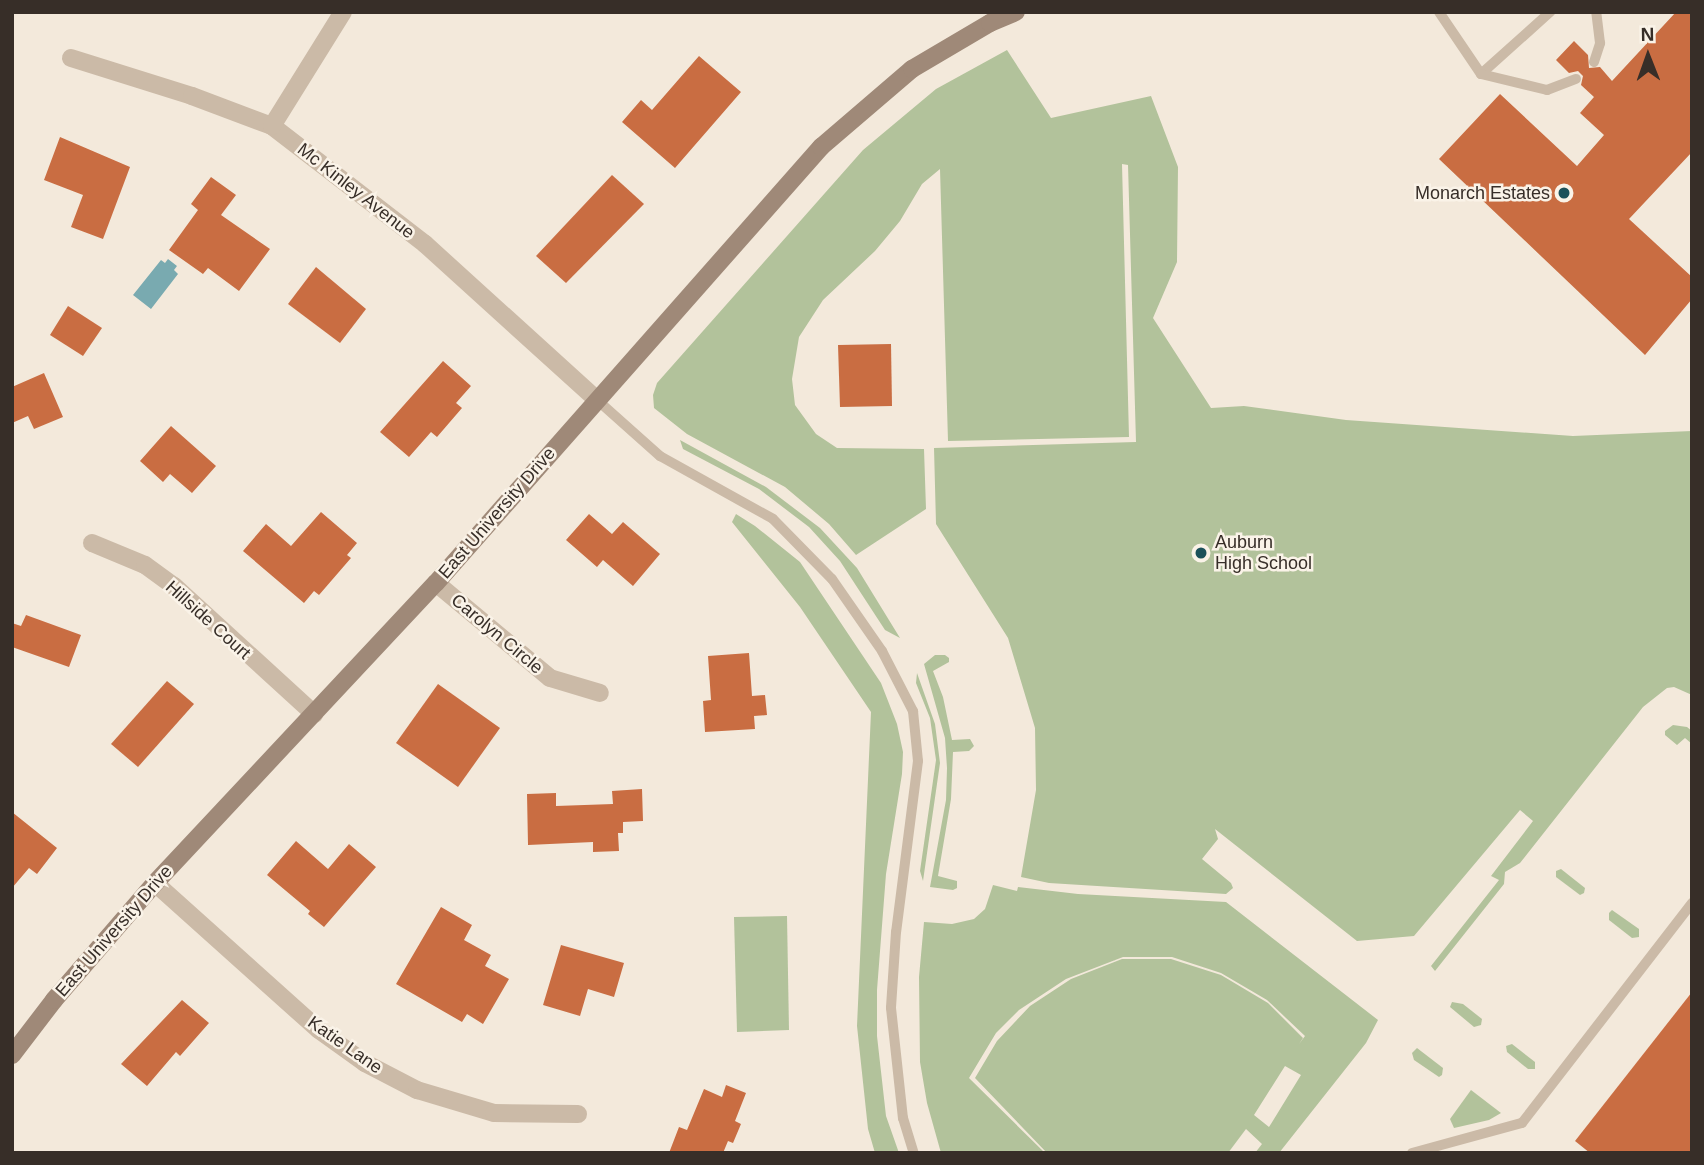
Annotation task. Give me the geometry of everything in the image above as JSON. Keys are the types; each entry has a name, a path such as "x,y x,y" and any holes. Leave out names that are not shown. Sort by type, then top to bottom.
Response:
{"main road":[{"name":"East University Drive","path":"12,1055 54,1000 155,883 436,583 821,147 912,69 990,23 1016,12"}],"street":[{"path":"272,126 343,12"},
{"name":"Mc Kinley Avenue","path":"71,58 192,96 272,126 425,244 596,399"},
{"name":"Hillside Court","path":"92,543 145,565 174,586 314,714"},
{"name":"Carolyn Circle","path":"436,583 550,678 600,693"},
{"name":"Katie Lane","path":"155,883 319,1030 365,1063 417,1090 495,1113 578,1114"}],"lane":[{"path":"1439,12 1481,74 1547,90 1576,79"},
{"path":"1481,74 1550,12"},
{"path":"1594,62 1601,43 1596,12"},
{"path":"596,399 660,456 773,519 832,579 882,651 913,711 918,761 896,932 891,1008 903,1118 914,1153"},
{"path":"1412,1153 1522,1123 1692,903"}],"green space":[{"path":"1007,50 1051,118 1151,96 1178,167 1177,262 1153,318 1211,408 1244,406 1346,420 1573,436 1692,431 1692,695 1674,687 1667,688 1643,707 1520,863 1505,872 1504,884 1435,971 1431,966 1499,880 1491,876 1533,821 1520,810 1414,936 1357,941 1215,829 1218,839 1202,859 1231,883 1233,888 1226,894 1049,883 1021,877 1036,790 1035,728 1008,638 936,524 934,448 1136,442 1128,165 1122,164 1129,437 948,441 940,169 922,184 900,221 875,251 823,300 799,337 792,379 795,405 816,434 837,448 924,449 926,509 856,555 829,524 785,487 687,434 654,408 653,395 657,383 863,150 936,89"},
{"path":"680,440 766,487 820,528 857,568 900,638 885,630 840,561 809,527 759,489 683,449"},
{"path":"736,514 800,562 881,683 897,724 903,752 902,774 886,874 877,990 877,1036 886,1116 899,1153 875,1153 868,1129 857,1026 871,712 800,607 732,522"},
{"path":"935,655 949,658 949,662 933,671 943,697 952,740 970,739 974,746 969,751 953,752 951,799 938,876 957,881 957,888 953,890 930,887 946,800 947,768 945,738 924,664"},
{"path":"917,673 935,724 940,763 923,881 920,871 936,760 930,718 916,683"},
{"path":"1673,725 1687,727 1692,731 1692,744 1685,738 1677,745 1665,735 1665,731"},
{"path":"1561,869 1585,888 1584,893 1580,895 1556,877 1556,871"},
{"path":"993,885 1017,891 1018,887 1078,894 1226,902 1378,1020 1366,1043 1279,1153 1255,1153 1262,1144 1246,1129 1228,1153 1047,1153 975,1078 997,1041 1030,1006 1071,979 1122,959 1171,959 1221,975 1268,1003 1303,1038 1299,1044 1305,1036 1267,1000 1221,973 1172,957 1123,957 1066,979 1019,1010 996,1033 969,1078 1045,1153 941,1153 927,1103 920,1062 919,977 924,922 952,924 974,919 985,909","holes":["1285,1066 1301,1075 1269,1127 1254,1115"]},
{"path":"1612,910 1639,929 1639,937 1632,938 1609,920"},
{"path":"787,916 789,1030 737,1032 734,917"},
{"path":"1452,1002 1463,1004 1482,1019 1481,1025 1474,1027 1450,1007"},
{"path":"1512,1044 1535,1062 1535,1069 1528,1069 1507,1052 1506,1046"},
{"path":"1417,1048 1443,1068 1442,1075 1439,1077 1414,1060 1412,1053"},
{"path":"1471,1090 1501,1113 1489,1120 1454,1128 1450,1119"}],"water":[{"path":"168,259 177,266 174,270 178,274 151,309 133,295 161,260 165,263"}],"building":[{"name":"Monarch Estates","path":"1676,12 1692,12 1692,152 1629,219 1692,277 1692,299 1645,355 1439,159 1500,94 1577,166 1604,135 1580,113 1594,97 1581,85 1583,76 1578,71 1569,73 1556,60 1574,41 1588,55 1589,68 1600,67 1612,81"},
{"path":"699,56 741,92 675,168 622,122 641,100 652,110"},
{"path":"60,137 130,167 103,239 71,227 83,195 44,180"},
{"path":"612,175 644,204 566,283 536,256"},
{"path":"211,177 236,195 221,215 270,249 239,291 208,268 203,274 169,250 198,210 191,204"},
{"path":"316,267 366,309 340,343 288,304"},
{"path":"68,306 102,328 83,356 50,335"},
{"path":"891,344 892,406 840,407 838,345"},
{"path":"443,361 471,386 456,403 462,408 437,437 431,432 409,457 380,432"},
{"path":"44,373 63,417 34,429 28,416 12,423 12,387"},
{"path":"171,426 216,466 192,493 170,474 163,482 140,461"},
{"path":"321,512 357,543 347,555 351,558 319,595 314,591 304,603 243,551 266,524 291,546"},
{"path":"589,514 612,534 623,522 660,554 633,586 603,560 597,567 566,540"},
{"path":"26,615 81,635 69,667 12,647 12,623 21,626"},
{"path":"749,653 752,696 765,695 767,715 754,716 755,729 705,732 703,701 711,700 708,656"},
{"path":"167,681 194,704 138,767 111,744"},
{"path":"438,684 500,728 458,787 396,743"},
{"path":"642,789 643,821 623,822 623,833 618,833 619,851 593,852 593,842 528,845 527,794 556,793 556,806 613,804 612,791"},
{"path":"12,812 57,848 37,874 29,868 12,888"},
{"path":"296,841 328,869 349,844 376,867 324,927 308,914 310,911 267,875"},
{"path":"441,907 472,925 464,940 491,955 485,966 509,979 483,1024 467,1014 462,1022 396,984"},
{"path":"561,945 624,963 614,997 588,989 580,1016 543,1005"},
{"path":"1692,992 1692,1153 1590,1153 1575,1141"},
{"path":"182,1000 209,1023 180,1056 176,1052 147,1086 121,1064"},
{"path":"726,1085 746,1093 735,1121 741,1124 733,1143 728,1141 723,1153 669,1153 679,1127 687,1130 704,1089 722,1097"}],"place":[{"name":"Monarch Estates","path":"1564,193"},
{"name":"Auburn High School","path":"1201,553"}]}
